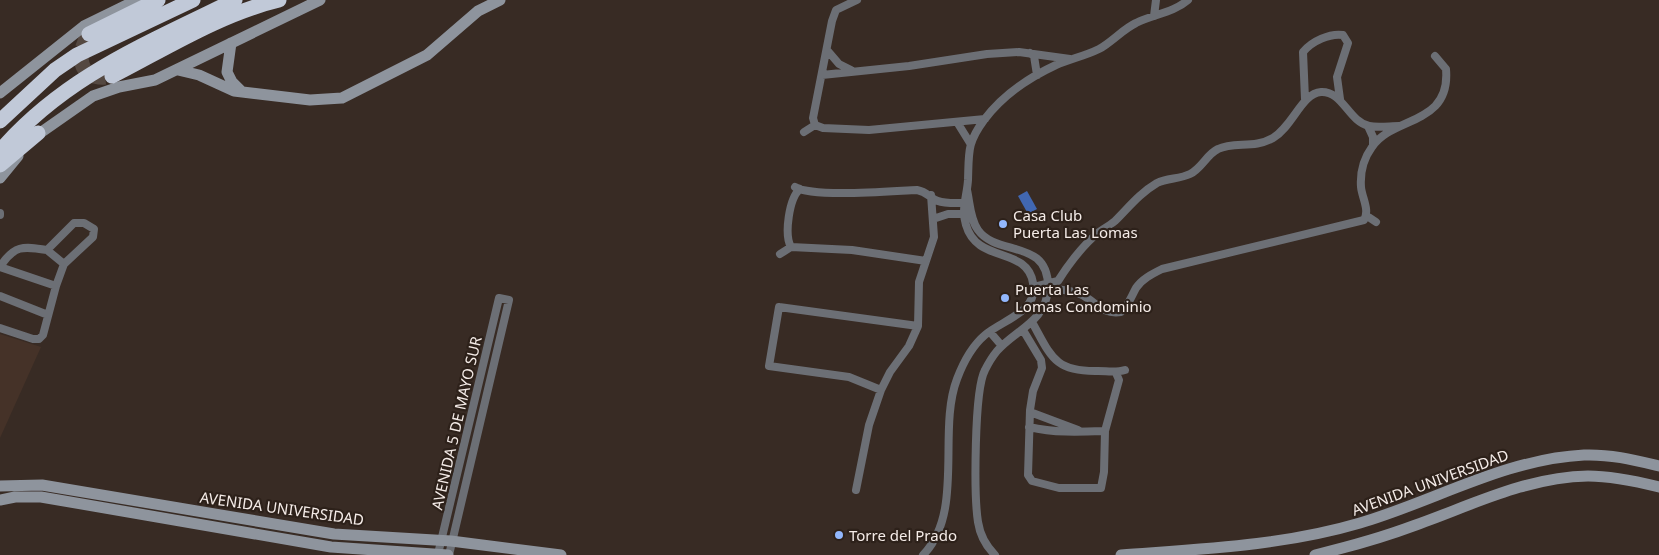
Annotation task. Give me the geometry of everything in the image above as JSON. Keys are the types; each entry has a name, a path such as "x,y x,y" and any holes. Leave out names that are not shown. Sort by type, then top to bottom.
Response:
{"highway":[{"path":"89,34 158,0"},
{"path":"0,121 55,70 78,55 193,0"},
{"path":"0,152 36,114 59,95 95,71 235,0"},
{"path":"112,76 223,20 279,0"},
{"path":"0,165 38,133"}],"main road":[{"path":"0,93 84,26 137,0"},
{"path":"0,178 38,133 93,96 119,86 155,80 320,0"},
{"path":"178,70 200,75 227,89 240,92 310,100 342,98 427,55 478,11 500,0"},
{"path":"231,43 227,72 240,92"},
{"name":"AVENIDA UNIVERSIDAD","path":"1120,555 1238,547 1310,536 1360,523 1405,508 1509,468 1546,460 1584,456 1614,457 1659,466"},
{"path":"1315,555 1365,543 1516,487 1552,479 1610,477 1659,486"},
{"name":"AVENIDA UNIVERSIDAD","path":"0,486 42,485 334,534 447,541 561,555"},
{"name":"AVENIDA UNIVERSIDAD","path":"0,500 15,497 41,497 330,547 445,555"}],"street":[{"path":"815,125 813,118 832,21 836,10 857,0"},
{"path":"1154,16 1156,0"},
{"path":"922,555 935,538 944,505 952,401 956,381 975,345 990,332 1027,307 1034,289 1030,274 1021,262 994,254 975,242 966,225 970,143 985,119 1014,90 1037,75 1102,48 1136,23 1174,10 1188,0"},
{"path":"1306,99 1303,52 1315,42 1336,34 1344,35 1348,43 1336,77 1340,101"},
{"path":"827,50 839,64 851,70"},
{"path":"822,75 851,70 909,66 969,55 1030,53 1072,60"},
{"path":"1030,53 1034,56 1037,75"},
{"path":"1376,222 1367,216 1361,187 1364,161 1373,145 1383,136 1422,117 1441,98 1446,87 1446,69 1435,56"},
{"path":"1048,287 1058,281 1078,251 1147,189 1159,182 1189,174 1197,169 1216,149 1225,146 1250,146 1273,138 1291,122 1306,99 1318,92 1336,96 1351,114 1368,126 1373,137 1373,145"},
{"path":"815,125 823,128 869,130 985,119"},
{"path":"957,122 970,143"},
{"path":"804,132 815,125"},
{"path":"1368,126 1402,126"},
{"path":"791,247 788,239 791,200 798,188 820,192 917,190 930,195 936,201 967,203"},
{"path":"856,490 869,425 881,390 890,372 910,346 918,326 919,282 934,238 930,195"},
{"path":"933,219 948,214 968,214"},
{"path":"968,214 978,231 986,237 1034,256 1042,266 1048,287 1044,305 1032,322 1002,346 983,373 977,408 978,522 981,535 995,555"},
{"path":"1034,289 1048,287 1081,294 1106,312 1121,312 1128,307 1138,286 1147,277 1162,269 1356,223 1364,220 1367,216"},
{"path":"0,328 33,339 39,339 43,335 64,264 93,237 94,229 84,223 74,223 47,250"},
{"path":"56,286 0,267 8,254 24,246 47,250 64,264"},
{"path":"780,254 791,247 852,250 926,260"},
{"path":"0,296 48,315"},
{"name":"AVENIDA 5 DE MAYO SUR","path":"445,555 447,541 499,298 509,300 447,541"},
{"path":"881,390 849,377 766,367 778,306 918,326"},
{"path":"1032,322 1050,352 1062,366 1075,371 1116,373 1124,370"},
{"path":"1023,330 1041,360 1042,368 1033,391 1030,412 1028,475 1032,482 1044,486 1081,490 1101,488 1104,472 1105,431 1119,380 1116,373"},
{"path":"990,332 1002,346"},
{"path":"1041,360 1050,352"},
{"path":"1030,412 1078,430"},
{"path":"1029,427 1065,433 1078,430 1105,431"}],"shaded area":[{"path":"0,334 41,347 0,438"}],"water":[{"path":"1027,191 1037,209 1028,214 1018,196"}],"tunnel":[{"path":"89,34 82,51 81,59 83,66 93,76 112,76"}],"place":[{"name":"Casa Club Puerta Las Lomas","path":"1003,224"},
{"name":"Puerta Las Lomas Condominio","path":"1005,298"},
{"name":"Torre del Prado","path":"839,535"}]}
